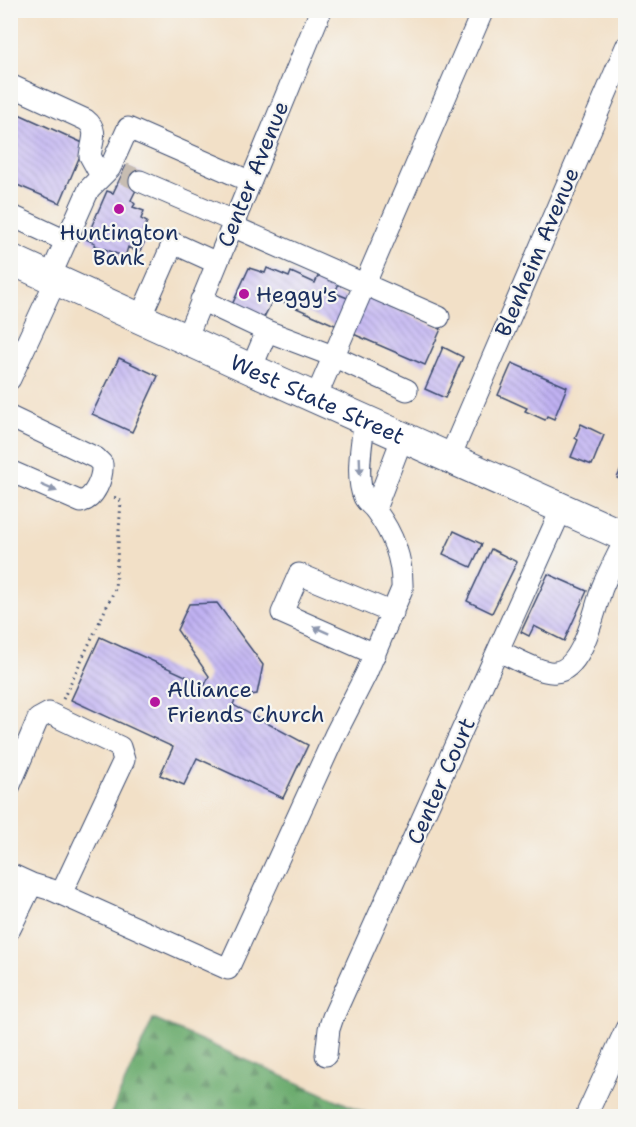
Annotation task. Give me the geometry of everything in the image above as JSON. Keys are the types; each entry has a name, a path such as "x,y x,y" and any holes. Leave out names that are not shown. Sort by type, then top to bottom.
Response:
{"highway":[{"name":"West State Street","path":"10,259 626,538"}],"street":[{"name":"Center Avenue","path":"186,339 321,10"},
{"path":"316,397 483,10"},
{"name":"Blenheim Avenue","path":"450,457 626,47"},
{"path":"10,85 86,120 92,125 95,133 90,156 118,175 439,317"},
{"path":"118,175 128,128 249,181"},
{"path":"13,366 53,278 88,189 118,175"},
{"path":"10,216 66,241"},
{"path":"140,318 173,243 216,263"},
{"path":"201,300 267,331 333,356 407,390"},
{"path":"251,369 267,331"},
{"path":"10,417 96,458 102,464 103,471 92,494 81,501 10,471"},
{"path":"10,874 61,894 228,969 375,654 402,589 403,575 396,547 375,509 363,496 361,487 360,456 365,419"},
{"path":"375,509 402,436"},
{"name":"Center Court","path":"326,1055 333,1017 562,508"},
{"path":"499,651 544,671 554,672 565,669 575,660 584,642 603,587 626,538"},
{"path":"375,654 282,613 299,574 393,613"},
{"path":"10,785 38,719 49,713 120,747 124,760 61,894"},
{"path":"10,929 32,884"},
{"path":"586,1116 626,1029"}],"path":[{"path":"55,716 115,589 121,501 92,494"}],"green space":[{"path":"153,1019 373,1116 110,1116"}],"building":[{"path":"10,110 85,144 60,203 10,182"},
{"name":"Huntington Bank","path":"126,166 144,174 131,200 135,204 133,207 144,211 141,219 147,222 143,230 149,233 139,253 128,247 125,257 94,245 95,243 86,239 107,191 113,193"},
{"path":"249,268 265,273 267,268 289,277 291,272 315,283 319,274 339,283 335,293 350,299 337,326 274,298 262,321 231,307"},
{"path":"366,296 441,329 425,365 351,333"},
{"path":"443,347 463,357 445,398 425,389"},
{"path":"119,358 158,376 132,432 92,414"},
{"path":"512,363 567,387 554,419 547,416 545,420 525,411 527,408 498,395"},
{"path":"581,424 604,435 592,465 571,457"},
{"path":"626,459 626,482 617,478"},
{"path":"454,531 482,544 471,567 443,554"},
{"path":"491,549 517,562 492,613 467,601"},
{"path":"548,574 587,591 564,641 534,626 529,636 521,632"},
{"name":"Alliance Friends Church","path":"217,603 263,665 257,694 236,697 233,705 308,745 283,798 197,758 184,785 160,775 173,747 71,700 100,637 205,685 209,676 177,630 189,604"}],"tunnel":[{"path":"123,173 140,181"}],"place":[{"name":"Huntington Bank","path":"119,209"},
{"name":"Heggy's","path":"244,294"},
{"name":"Alliance Friends Church","path":"155,702"}]}
